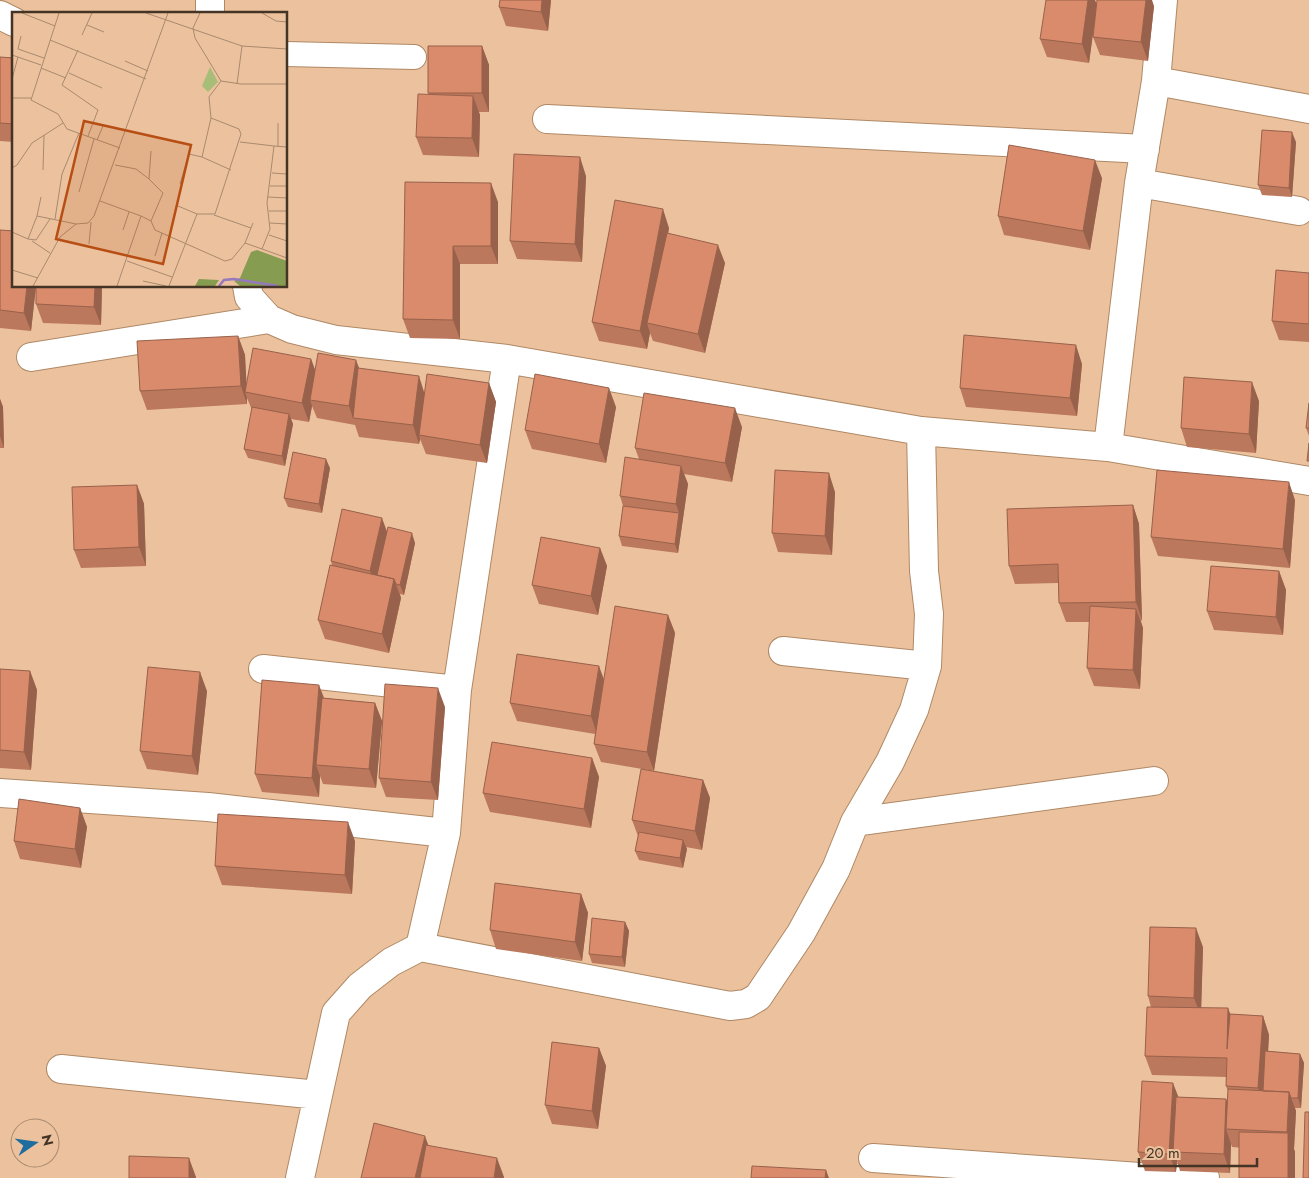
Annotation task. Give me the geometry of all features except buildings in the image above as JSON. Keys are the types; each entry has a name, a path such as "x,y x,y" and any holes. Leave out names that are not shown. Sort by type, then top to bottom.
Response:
{"street":[{"path":"1108,448 1139,183 1156,81 1164,0"},
{"path":"0,15 12,21"},
{"path":"1156,81 1309,109"},
{"path":"547,119 1145,149"},
{"path":"1139,183 1299,211"},
{"path":"247,288 249,296 269,319 292,328 336,340 507,359 920,431 1108,448 1309,481"},
{"path":"31,358 269,319"},
{"path":"420,947 446,833 457,690 507,359"},
{"path":"300,1178 336,1013 360,986 391,962 420,947 730,1006 746,1004 758,997 801,933 836,869 855,822 890,762 914,710 927,666 928,614 924,571 920,431"},
{"path":"783,652 927,666"},
{"path":"263,669 457,690"},
{"path":"855,822 1154,781"},
{"path":"0,793 208,808 446,833"},
{"path":"61,1068 318,1094"},
{"path":"873,1158 1154,1178"},
{"path":"1161,1178 1205,1178"}],"lane":[{"path":"288,54 414,57"}]}
